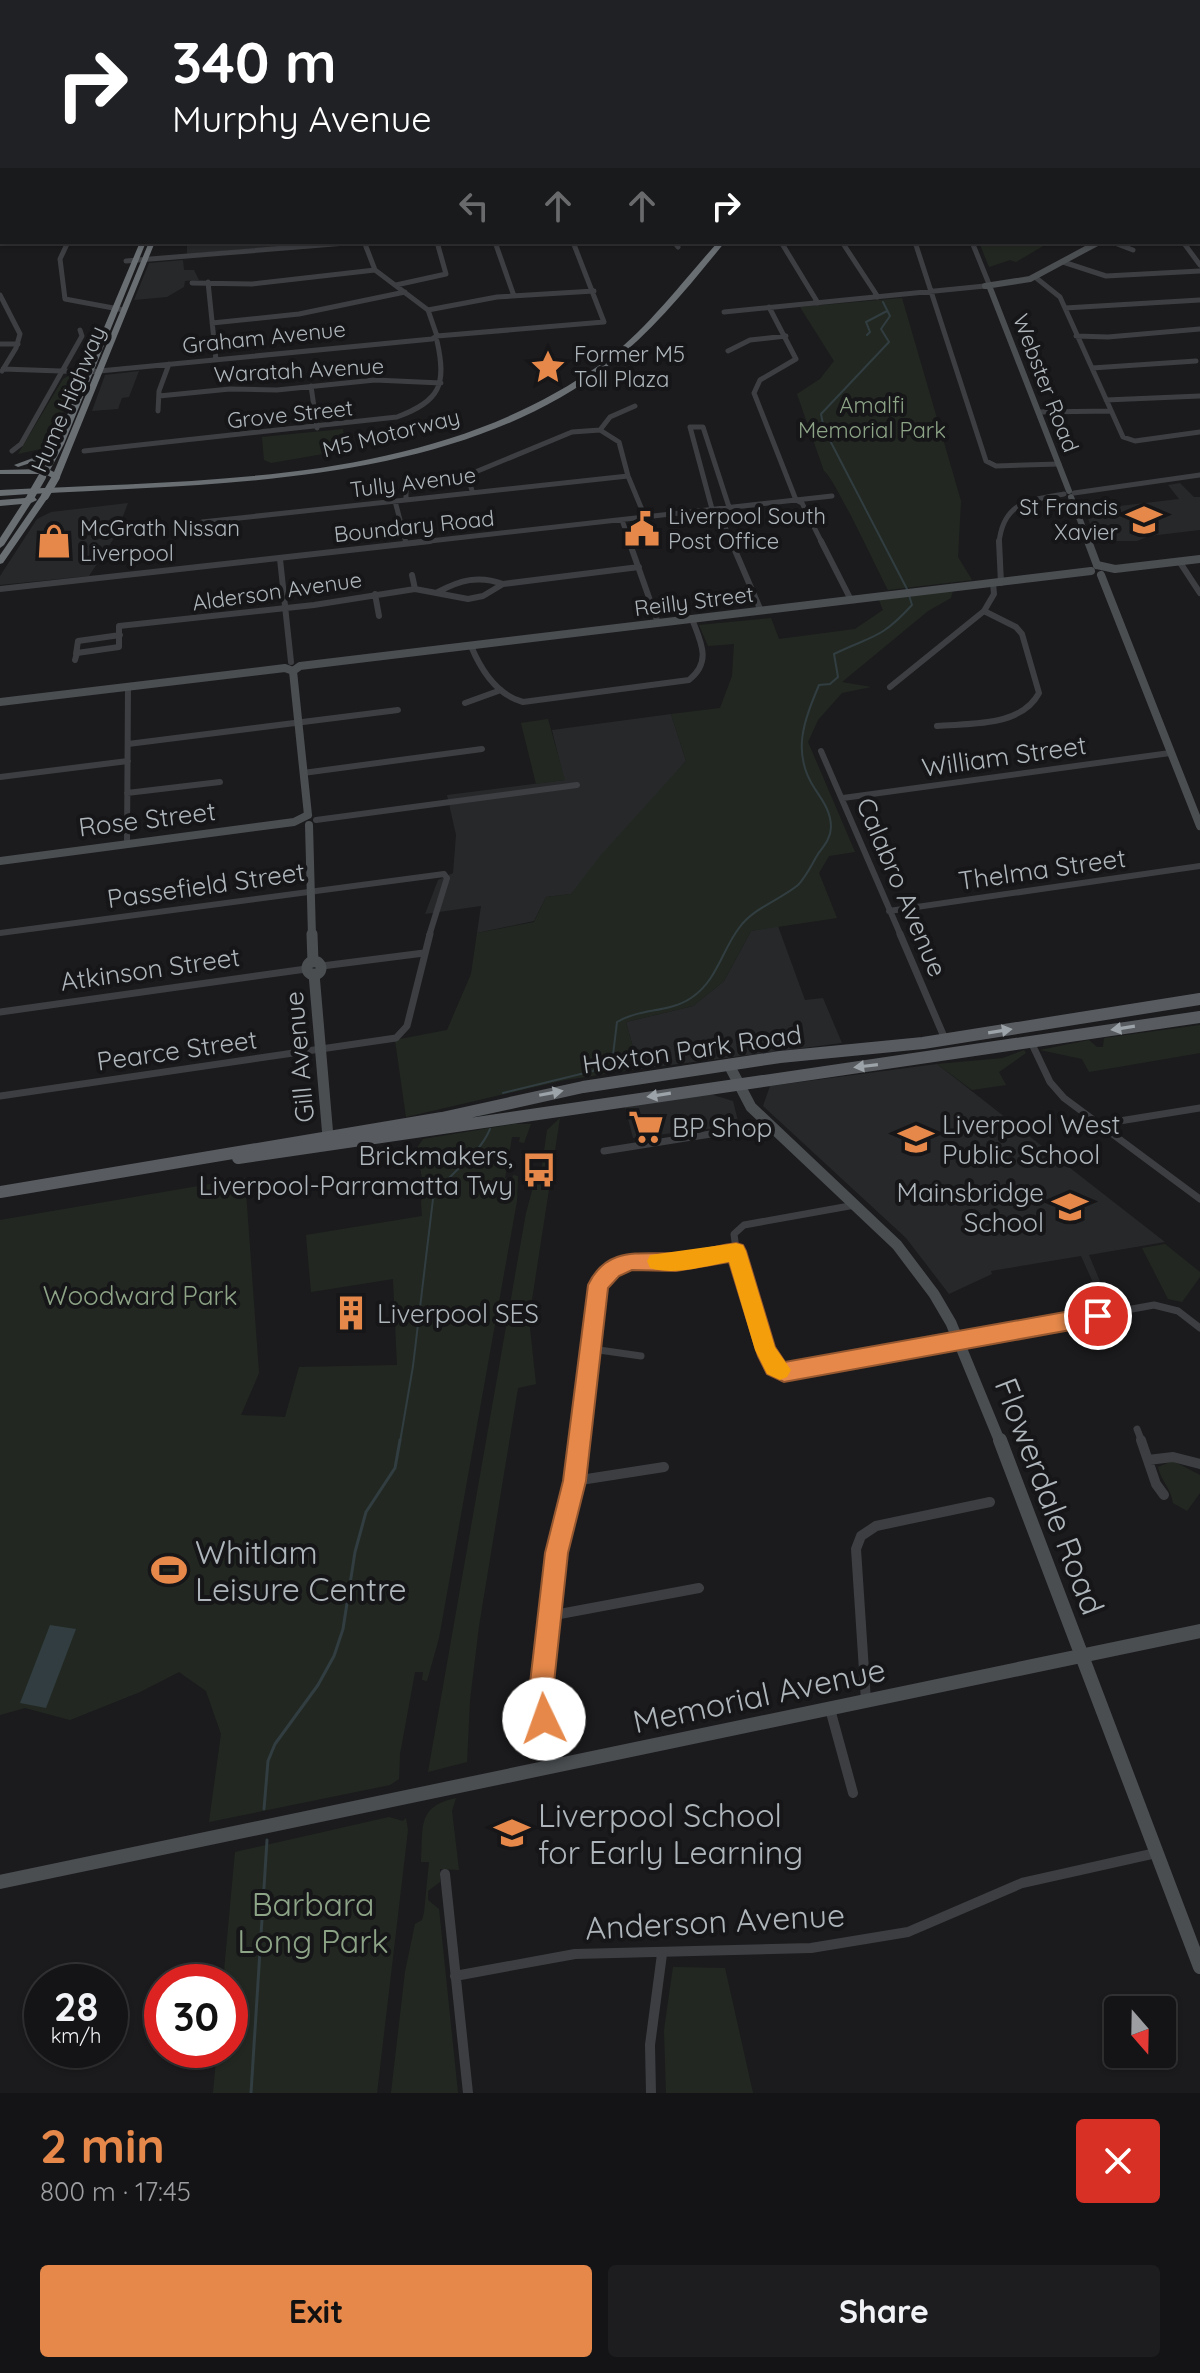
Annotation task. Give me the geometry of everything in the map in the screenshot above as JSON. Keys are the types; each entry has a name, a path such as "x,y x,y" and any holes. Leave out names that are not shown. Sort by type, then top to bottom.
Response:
{"highway":[{"name":"Hume Highway","path":"54,481 100,371 130,261 142,244"},
{"name":"Hume Highway","path":"0,561 36,497 89,372 151,244"},
{"name":"M5 Motorway","path":"0,490 294,467 383,451 453,432 526,403 594,363 633,328 708,244"},
{"name":"M5 Motorway","path":"0,490 291,473 367,461 459,437 532,408 606,364 638,335 720,244"},
{"path":"0,469 56,452"},
{"path":"0,469 44,474 54,481 36,497 0,503"},
{"name":"Hume Highway","path":"0,545 36,497"}],"main road":[{"name":"Hoxton Park Road","path":"0,1192 194,1161 274,1155 583,1087 729,1065 945,1039 1200,999"},
{"name":"Hoxton Park Road","path":"328,1144 1200,1017"}],"street":[{"path":"67,244 60,259 65,299 119,310"},
{"path":"130,261 340,244"},
{"path":"364,244 375,270 428,310 445,371 441,383"},
{"path":"396,285 446,274 438,244"},
{"path":"496,244 514,296"},
{"path":"428,310 514,296 594,291 574,244"},
{"path":"782,244 818,303"},
{"path":"843,244 878,297"},
{"path":"916,244 987,466 1059,464"},
{"name":"Webster Road","path":"973,244 1059,464 1094,568"},
{"path":"724,312 990,286 1035,277 1095,244"},
{"path":"1117,244 1133,250"},
{"path":"1063,262 1106,276 1200,268 1184,244"},
{"path":"192,283 252,284 375,270"},
{"path":"1035,277 1056,291 1127,440 1200,432"},
{"path":"208,282 216,360"},
{"name":"Graham Avenue","path":"2,371 89,372 604,322 594,291"},
{"path":"212,323 299,314 405,292"},
{"path":"0,295 19,330 18,344 2,371"},
{"path":"1065,308 1200,300"},
{"path":"769,307 795,353 795,360 786,368 763,376 756,382 754,391 796,500 802,503 851,600"},
{"path":"0,313 10,311"},
{"path":"1076,336 1108,337 1200,329"},
{"path":"12,451 21,444 64,372 82,336 80,330"},
{"path":"728,351 750,340 786,336"},
{"path":"0,344 18,344"},
{"path":"1092,368 1196,361"},
{"path":"158,411 159,396 169,364"},
{"name":"Waratah Avenue","path":"159,396 375,380 441,383"},
{"name":"Grove Street","path":"84,451 379,421 406,414 431,399 441,383"},
{"path":"311,386 317,428"},
{"path":"1106,400 1200,396"},
{"path":"600,430 610,417 635,406"},
{"path":"1039,412 1111,411"},
{"path":"729,507 703,427 690,427 714,509 761,611"},
{"path":"472,491 468,475 572,432 600,430 619,442 628,476 645,517"},
{"path":"890,687 984,611 997,583 998,530 1002,518 1020,504 1200,475"},
{"name":"Tully Avenue","path":"202,522 628,476"},
{"path":"406,484 406,500"},
{"name":"Boundary Road","path":"0,589 832,496"},
{"path":"395,501 406,543"},
{"path":"622,520 658,623"},
{"name":"Gill Avenue","path":"280,559 308,820 319,1050 328,1144"},
{"path":"1094,568 1104,572 1200,559"},
{"path":"1179,561 1200,593"},
{"name":"Alderson Avenue","path":"120,635 119,626 286,608 415,589 468,599 483,596 503,584 639,567"},
{"name":"Reilly Street","path":"0,702 997,583 1094,568"},
{"path":"1104,572 1200,826"},
{"path":"412,575 415,589"},
{"name":"Alderson Avenue","path":"438,592 474,578 492,579 503,584"},
{"path":"375,594 379,616"},
{"path":"937,726 1013,717 1031,709 1037,701 1039,693 1022,634 1016,627 984,611"},
{"path":"471,646 477,660 501,690 513,701 523,702 689,680 699,674 706,656 692,619"},
{"path":"120,635 119,647 76,657 78,641 120,635"},
{"path":"127,844 128,687"},
{"path":"465,703 501,690"},
{"path":"128,744 398,710"},
{"path":"303,773 482,749"},
{"name":"Calabro Avenue","path":"821,751 945,1039"},
{"name":"William Street","path":"843,798 1170,753"},
{"path":"0,777 128,761"},
{"path":"127,793 220,782"},
{"name":"Rose Street","path":"0,861 577,785"},
{"path":"1189,798 1200,798"},
{"name":"Thelma Street","path":"889,911 1200,866"},
{"name":"Pearce Street","path":"0,1096 319,1050 401,1035 407,1026 424,953 447,878 444,874 417,877"},
{"name":"Passefield Street","path":"0,933 417,877"},
{"name":"Atkinson Street","path":"0,1012 424,953"},
{"path":"1031,1042 1057,1091 1200,1199"},
{"name":"Flowerdale Road","path":"729,1065 736,1083 765,1122 857,1205 919,1272 960,1342 1200,1967"},
{"path":"1101,1124 1200,1108"},
{"path":"604,1151 736,1130 765,1122"},
{"path":"857,1205 744,1225 734,1234 736,1251 765,1350 775,1367 784,1372 1154,1305 1178,1311 1200,1328"},
{"path":"549,1767 541,1692 556,1553 574,1481 599,1285 612,1269 631,1261 676,1262 736,1251"},
{"path":"592,1349 641,1356"},
{"path":"1137,1429 1156,1484 1164,1495"},
{"path":"1148,1460 1173,1457 1200,1464"},
{"path":"574,1481 664,1467"},
{"path":"866,1701 856,1549 861,1536 876,1526 990,1502"},
{"path":"549,1616 699,1588"},
{"name":"Memorial Avenue","path":"0,1882 1200,1631"},
{"path":"830,1709 853,1793"},
{"name":"Anderson Avenue","path":"455,1976 575,1954 811,1948 908,1932 1022,1883 1156,1853"},
{"path":"445,1874 468,2093"},
{"path":"651,2093 650,2045 662,1954"}],"shaded area":[{"path":"296,244 187,254 187,245 182,245"},
{"path":"183,260 184,270 194,270 199,280 185,281 184,287 167,297 134,300 149,263"},
{"path":"139,371 129,397 122,398 118,409 92,411 105,375"},
{"name":"St Francis Xavier","path":"1180,483 1194,497 1200,497 1200,530 1149,536 1137,541 1096,541 1085,510 1179,499 1168,485"},
{"path":"128,503 116,535 89,576 0,585 0,576 37,519 51,512"},
{"path":"671,714 686,761 571,894 546,897 534,921 477,933 481,906 425,914 438,880 453,873 456,835 447,795 564,780 552,730"},
{"path":"778,926 805,1000 823,998 842,1043 639,1069 626,1022 693,1006 724,981 751,931"},
{"name":"Liverpool West Public School","path":"937,1064 1165,1242 1089,1255 1110,1305 1104,1307 1081,1256 991,1271 992,1274 949,1294 906,1238 763,1106 770,1086"},
{"path":"710,1094 733,1101 739,1125 633,1138 625,1107"},
{"path":"50,1625 76,1629 46,1708 20,1703"}],"green space":[{"path":"980,244 1047,244 1016,262 1010,260 989,267"},
{"name":"Amalfi Memorial Park","path":"902,298 961,501 958,557 972,580 888,590 846,506 824,471 797,394 820,379 834,361 800,307"},
{"path":"76,376 77,380 49,447 18,454 63,379"},
{"path":"343,429 346,450 271,463 264,460 262,437"},
{"path":"953,590 951,598 928,611 842,682 871,687 842,693 818,720 808,742 855,852 829,856 819,873 837,918 751,931 724,981 693,1006 626,1022 639,1069 565,1080 406,1117 395,1040 447,1030 471,974 477,933 534,922 546,897 571,894 600,856 686,761 671,714 720,708 732,676 734,644 708,646 699,625 771,618 779,639 855,629 883,610 878,598"},
{"path":"548,719 565,780 536,784 521,723"},
{"path":"1200,1025 1200,1053 1089,1072 1082,1059 1040,1050 1089,1040 1097,1047 1103,1047 1104,1038"},
{"path":"1024,1050 1026,1053 999,1072 1006,1085 972,1090 937,1064 1003,1058"},
{"path":"560,1118 529,1319 536,1384 518,1388 479,1626 470,1700 467,1762 428,1772 526,1213 535,1180 540,1180 547,1130"},
{"name":"Woodward Park","path":"531,1124 524,1143 519,1142 520,1137 512,1137 505,1178 518,1176 517,1201 439,1638 427,1681 422,1680 423,1672 415,1672 400,1754 399,1779 390,1785 209,1822 221,1734 206,1691 179,1672 140,1692 70,1720 25,1708 0,1715 0,1220 245,1178 259,1373 241,1415 285,1417 299,1367 397,1365 393,1279 311,1292 306,1235 422,1216 424,1191 417,1148 423,1139"},
{"path":"1165,1244 1200,1272 1200,1277 1182,1302 1168,1299 1142,1248"},
{"path":"1173,1461 1200,1475 1200,1493 1187,1511 1173,1503 1158,1467"},
{"name":"Barbara Long Park","path":"456,1798 452,1811 459,1870 440,1869 440,1882 428,1891 428,1900 439,1909 458,2093 391,2093 405,1972 415,1924 422,1920 424,1913 429,1862 421,1862 423,1829 428,1813 434,1807"},
{"name":"Barbara Long Park","path":"389,1817 403,1821 406,1818 408,1830 377,2093 213,2093 215,2068 248,2068 248,1964 225,1964 235,1852"},
{"path":"673,1967 725,1968 753,2093 666,2093 664,2030"}],"waterway":[{"path":"883,302 890,316 881,329 889,342 821,414 824,429 907,589"},
{"path":"867,335 870,332 866,322 887,311"},
{"path":"503,1093 593,1071 613,1055 617,1022 691,998 707,983 745,921 801,882 827,842 831,827 824,802 803,763 802,737 814,698 819,685 830,684 838,677 834,654 876,636 892,625 912,605 909,595"},
{"path":"400,1442 413,1366 433,1199 478,1148 490,1129"},
{"path":"264,1809 268,1761 275,1744 318,1685 334,1656 343,1629 355,1552 366,1512 395,1468 400,1440"},
{"path":"251,2093 267,1840"}],"slow traffic":[{"path":"658,1261 676,1262 736,1251 765,1350 780,1370"}],"place":[{"name":"Former M5 Toll Plaza","path":"548,367"},
{"name":"St Francis Xavier","path":"1144,520"},
{"name":"Liverpool South Post Office","path":"642,529"},
{"name":"McGrath Nissan Liverpool","path":"54,541"},
{"name":"BP Shop","path":"646,1127"},
{"name":"Liverpool West Public School","path":"916,1139"},
{"name":"Brickmakers, Liverpool-Parramatta Twy","path":"539,1170"},
{"name":"Mainsbridge School","path":"1070,1207"},
{"name":"Liverpool SES","path":"351,1313"},
{"name":"Whitlam Leisure Centre","path":"169,1570"},
{"name":"Liverpool School for Early Learning","path":"512,1833"}],"route":[{"path":"544,1719 541,1692 556,1553 574,1481 597,1294 599,1285 612,1269 631,1261 676,1262 736,1251 765,1350 775,1367 784,1372 1098,1316"}]}
